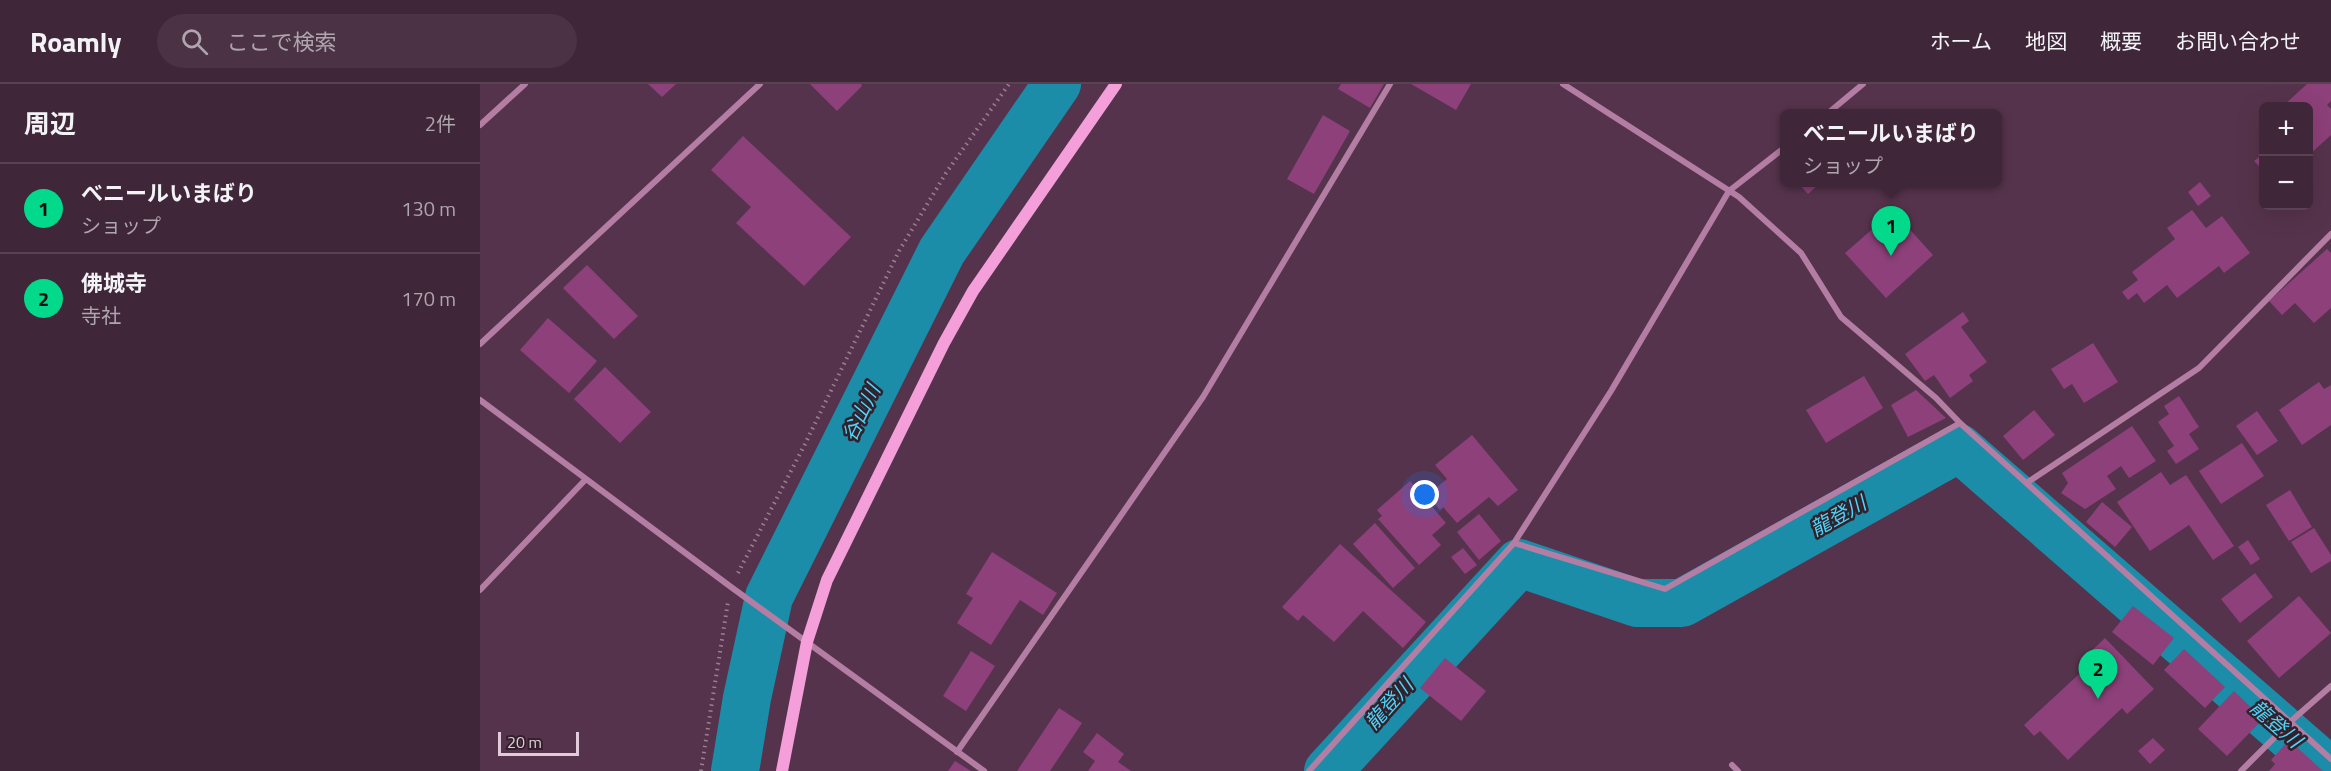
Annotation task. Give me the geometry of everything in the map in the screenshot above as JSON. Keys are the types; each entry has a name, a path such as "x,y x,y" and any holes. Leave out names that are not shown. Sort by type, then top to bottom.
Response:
{"street":[{"path":"480,125 525,84"},
{"path":"480,344 760,84"},
{"path":"782,771 807,642 827,580 944,343 973,291 1116,84"},
{"path":"957,752 1203,396 1390,84"},
{"path":"1563,84 1739,197 1801,253 1841,317 1936,398 1960,423 2028,482 2331,759"},
{"path":"1833,109 1863,84"},
{"path":"1309,771 1514,543 1611,391 1730,191 1780,152"},
{"path":"2028,482 2199,368 2331,234"},
{"path":"480,400 731,587 984,771"},
{"path":"1514,543 1665,589 1960,423"},
{"path":"480,590 586,479"},
{"path":"2241,771 2290,722 2331,686"},
{"path":"1732,765 1738,771"}],"path":[{"path":"700,771 731,587 805,444 899,251 946,173 1010,84"}],"building":[{"path":"648,84 676,84 662,97"},
{"path":"810,84 861,84 862,86 837,111"},
{"path":"1341,84 1384,84 1370,108 1338,89"},
{"path":"1411,84 1471,84 1456,110"},
{"path":"2307,84 2331,84 2331,101 2327,105 2331,109 2331,135 2313,151 2313,102 2287,102"},
{"path":"1323,115 1350,131 1314,194 1287,179"},
{"path":"743,136 851,237 804,286 736,223 751,207 711,170"},
{"path":"2200,182 2211,196 2198,206 2188,192"},
{"path":"1802,187 1816,187 1808,194"},
{"path":"2192,210 2206,228 2222,216 2250,253 2224,273 2219,266 2177,298 2167,285 2144,303 2137,293 2128,300 2122,292 2138,280 2132,272 2175,239 2167,228"},
{"path":"1893,211 1933,255 1886,298 1845,253"},
{"path":"2327,249 2331,253 2331,308 2314,323 2295,303 2282,315 2269,301"},
{"path":"587,265 638,316 614,339 563,288"},
{"path":"1963,312 1969,321 1961,327 1987,362 1969,375 1973,381 1950,398 1934,375 1925,381 1905,354"},
{"path":"548,318 597,361 569,393 520,350"},
{"path":"2093,343 2118,382 2084,403 2072,384 2064,389 2051,369"},
{"path":"605,367 651,412 620,443 574,399"},
{"path":"1864,376 1883,408 1826,443 1806,410"},
{"path":"2319,382 2324,389 2331,385 2331,425 2302,445 2279,410"},
{"path":"1916,390 1946,418 1908,437 1891,405"},
{"path":"2179,396 2199,427 2189,434 2199,449 2176,464 2167,451 2174,446 2158,422 2169,414 2164,406"},
{"path":"2034,410 2055,435 2023,460 2003,436"},
{"path":"2257,411 2278,441 2257,455 2236,426"},
{"path":"2132,426 2156,461 2129,478 2121,466 2107,476 2116,489 2085,509 2061,493 2068,483 2062,473"},
{"path":"1472,435 1518,490 1498,506 1489,497 1457,523 1443,507 1440,510 1427,495 1447,479 1435,465"},
{"path":"2242,443 2264,476 2221,504 2199,471"},
{"path":"2161,472 2170,485 2186,475 2234,546 2213,560 2189,525 2150,551 2117,502"},
{"path":"1410,481 1446,523 1432,535 1441,545 1419,565 1378,519 1382,516 1377,510"},
{"path":"2290,490 2312,527 2289,541 2266,505"},
{"path":"2102,502 2132,527 2115,547 2086,522"},
{"path":"1479,514 1501,541 1479,560 1457,532"},
{"path":"1375,523 1415,568 1393,588 1353,544"},
{"path":"2314,528 2331,555 2331,561 2311,573 2291,542"},
{"path":"2248,540 2260,559 2251,565 2238,547"},
{"path":"1340,544 1426,622 1403,648 1363,611 1334,642 1303,615 1298,621 1282,607"},
{"path":"1463,548 1477,565 1465,574 1451,557"},
{"path":"992,552 1057,593 1043,615 1020,600 991,645 957,623 973,598 966,594"},
{"path":"2255,573 2273,597 2240,623 2221,599"},
{"path":"2299,596 2331,633 2279,678 2247,641"},
{"path":"2133,606 2174,638 2153,665 2112,632"},
{"path":"2105,638 2154,689 2127,714 2122,708 2068,760 2040,731 2034,736 2024,725 2090,664 2084,658"},
{"path":"2184,649 2225,687 2205,708 2164,670"},
{"path":"971,651 995,666 966,711 943,696"},
{"path":"1445,658 1486,691 1461,721 1420,688"},
{"path":"2234,691 2263,719 2227,756 2198,729"},
{"path":"1059,708 1082,723 1050,771 1017,771"},
{"path":"1097,733 1124,754 1118,762 1131,771 1088,771 1095,761 1083,752"},
{"path":"2153,738 2165,750 2150,764 2138,751"},
{"path":"2289,740 2323,771 2269,771 2275,764 2271,760"},
{"path":"955,761 971,771 948,771"}],"waterway":[{"name":"谷山川","path":"735,771 747,698 769,597 942,251 1057,84"},
{"name":"龍登川","path":"1328,771 1519,563 1637,603 1682,603 1959,448 2330,771"}],"place":[{"name":"べニールいまばり","path":"1891,256"},
{"name":"佛城寺","path":"2098,699"}]}
